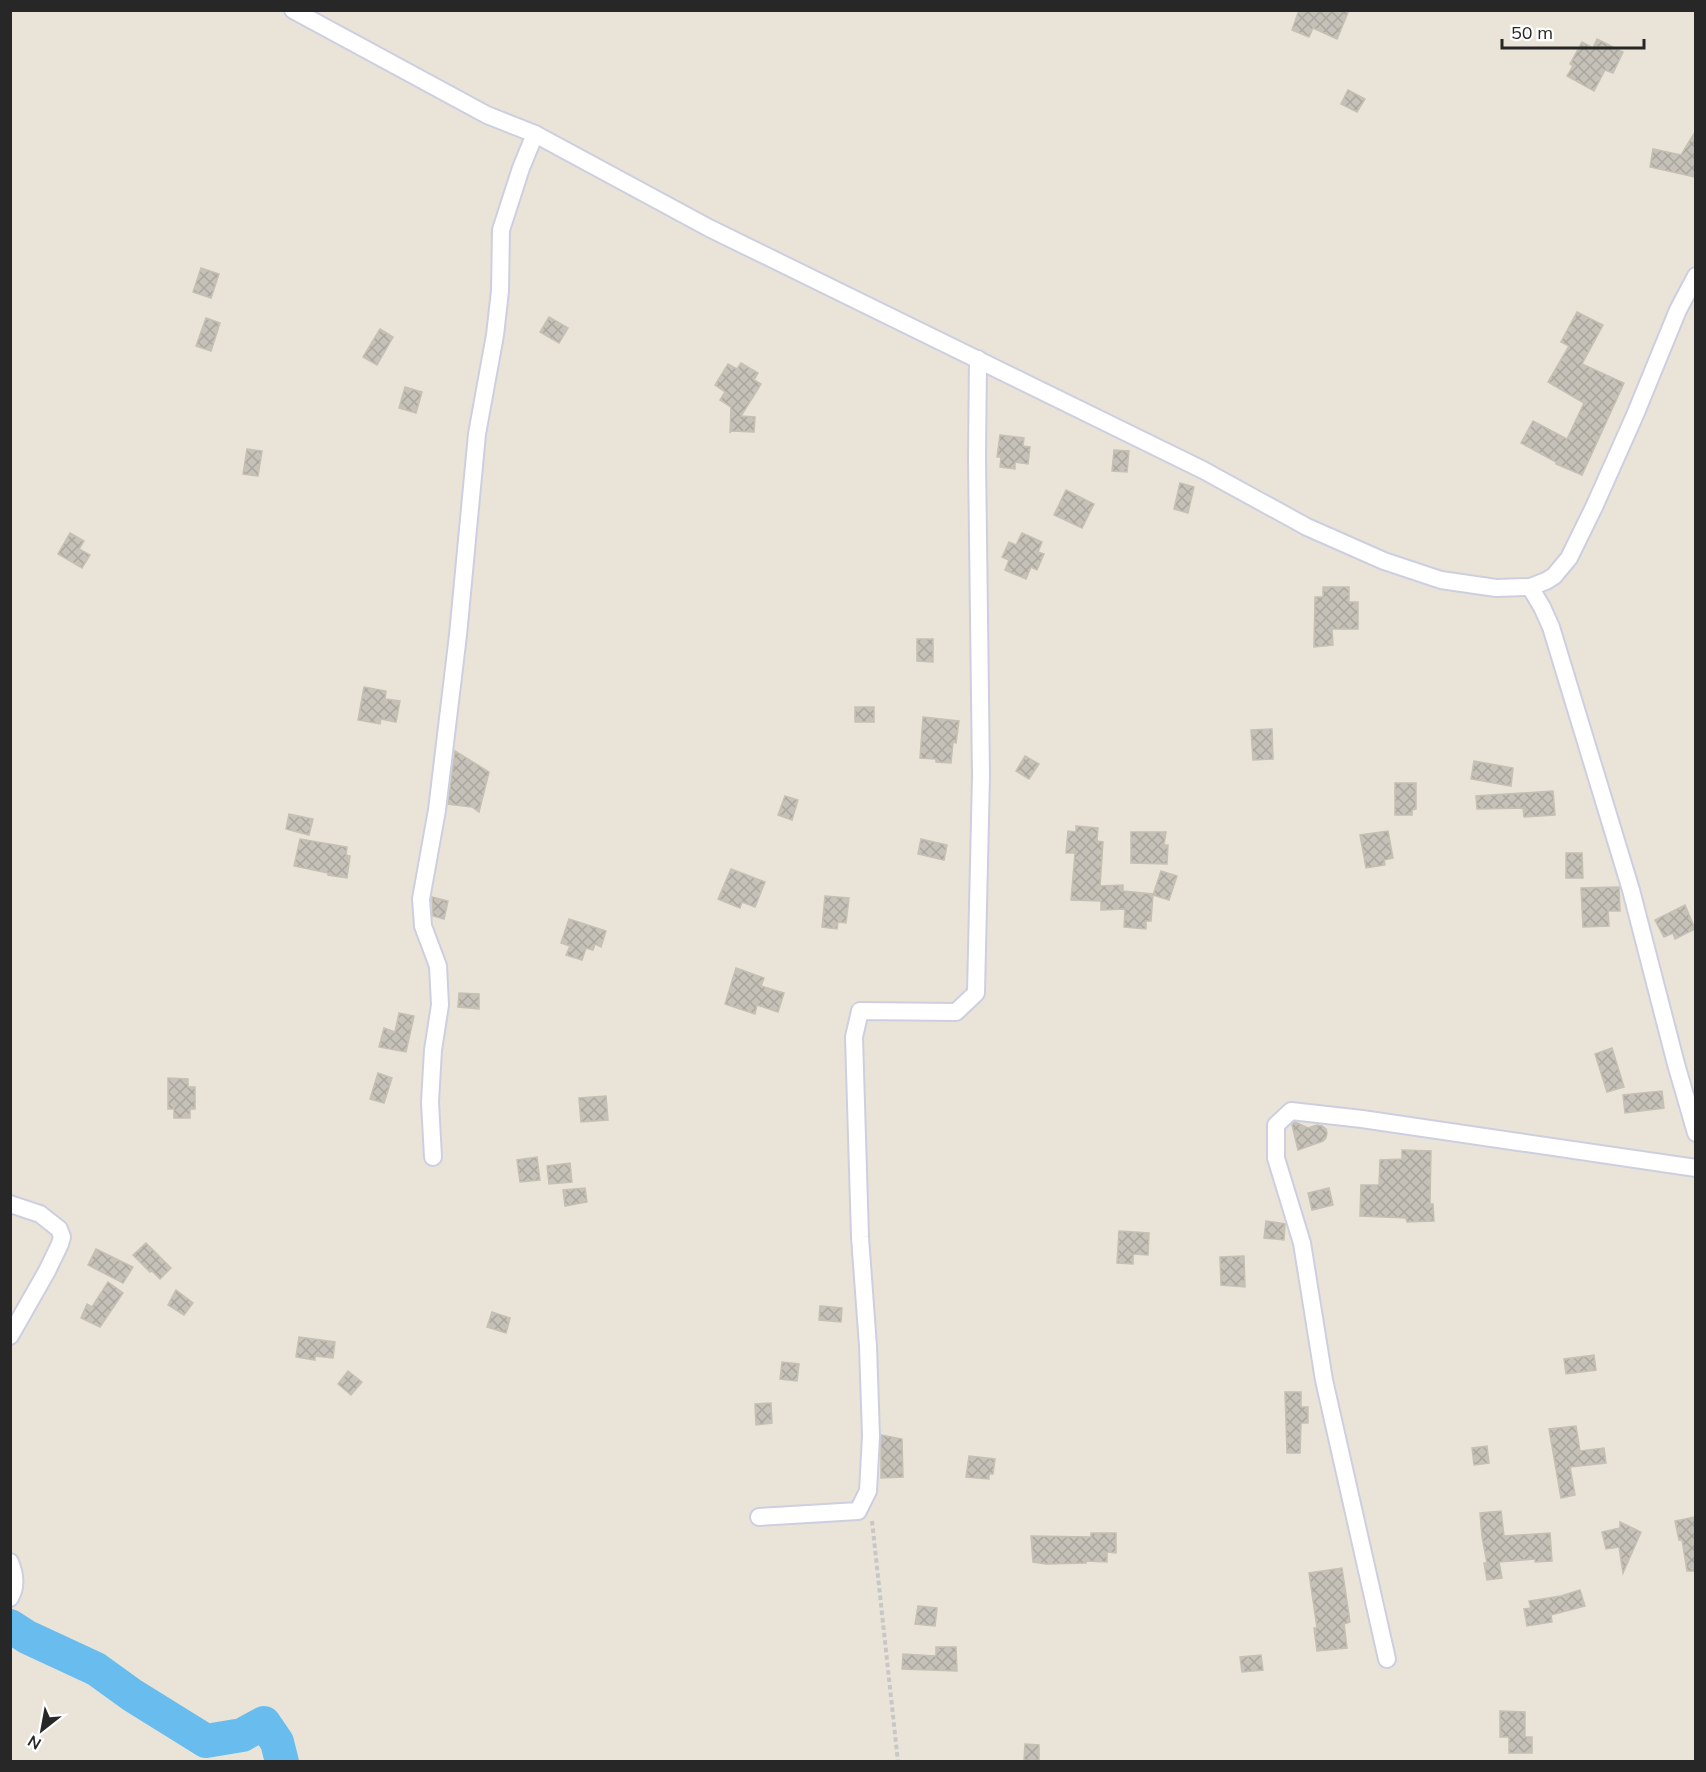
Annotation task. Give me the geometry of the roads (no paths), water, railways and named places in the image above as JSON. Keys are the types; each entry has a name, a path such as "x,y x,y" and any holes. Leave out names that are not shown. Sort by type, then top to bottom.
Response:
{"street":[{"path":"294,10 487,115 536,134 709,228 1203,470 1307,527 1384,561 1441,580 1496,588 1530,587 1554,576 1569,558 1594,507 1678,310 1695,276"},
{"path":"432,1157 430,1102 433,1050 440,1005 438,966 423,926 421,900 437,810 458,635 477,434 500,291 501,230 521,168 536,134"},
{"path":"759,1517 858,1511 868,1491 871,1425 860,1237 854,1037 860,1011 956,1012 976,993 981,776 978,359"},
{"path":"1530,587 1551,627 1631,890 1695,1133"},
{"path":"1387,1659 1324,1380 1302,1244 1276,1158 1275,1125 1291,1111 1362,1119 1695,1168"},
{"path":"10,1204 40,1214 59,1229 62,1237 47,1271 10,1336"},
{"path":"10,1562 15,1574 14,1592 10,1598"}],"waterway":[{"path":"10,1626 27,1637 96,1669 132,1695 206,1741 242,1735 264,1723 277,1742 282,1762"}]}
